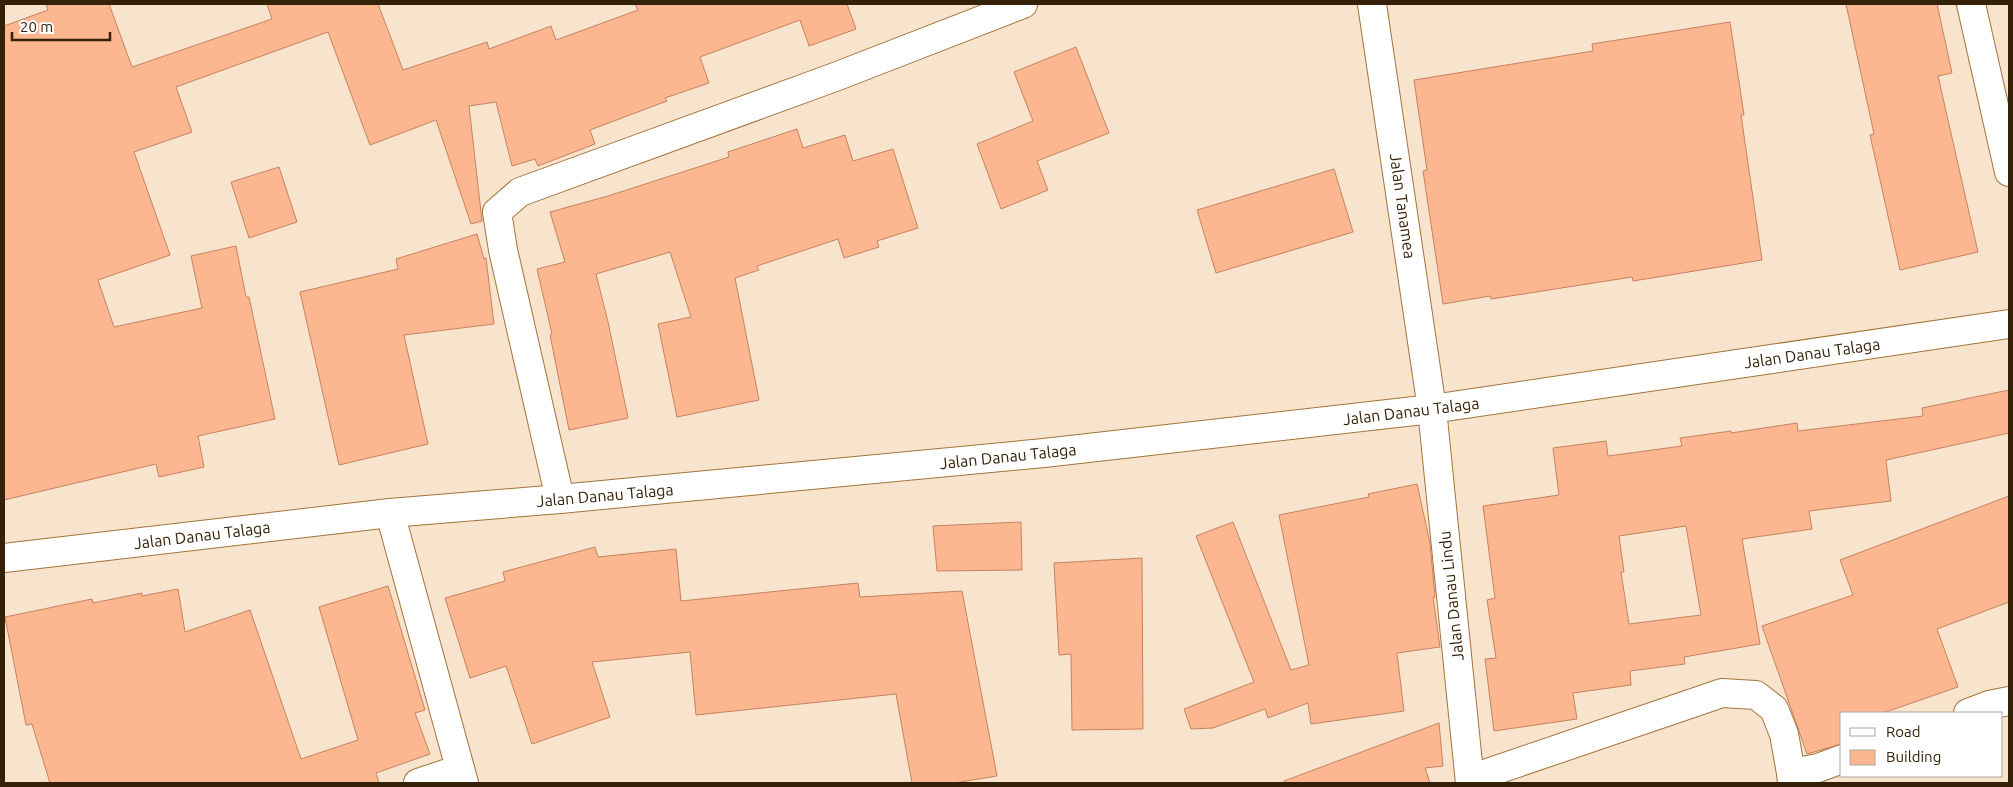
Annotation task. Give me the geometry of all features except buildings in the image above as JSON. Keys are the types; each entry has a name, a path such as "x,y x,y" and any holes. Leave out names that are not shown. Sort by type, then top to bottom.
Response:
{"street":[{"path":"560,499 503,250 498,212 520,192 834,77 1023,4"},
{"name":"Jalan Tanamea","path":"1372,4 1432,409"},
{"path":"1971,4 2009,172"},
{"name":"Jalan Danau Talaga","path":"4,558 390,513 560,499 1044,453 1432,409 2009,324"},
{"name":"Jalan Danau Lindu","path":"1432,409 1470,781"},
{"path":"390,513 462,776 418,783"},
{"path":"1470,781 1722,693 1756,695 1774,709 1784,734 1791,778 1840,760"},
{"path":"1971,712 1989,705 2009,701"}]}
